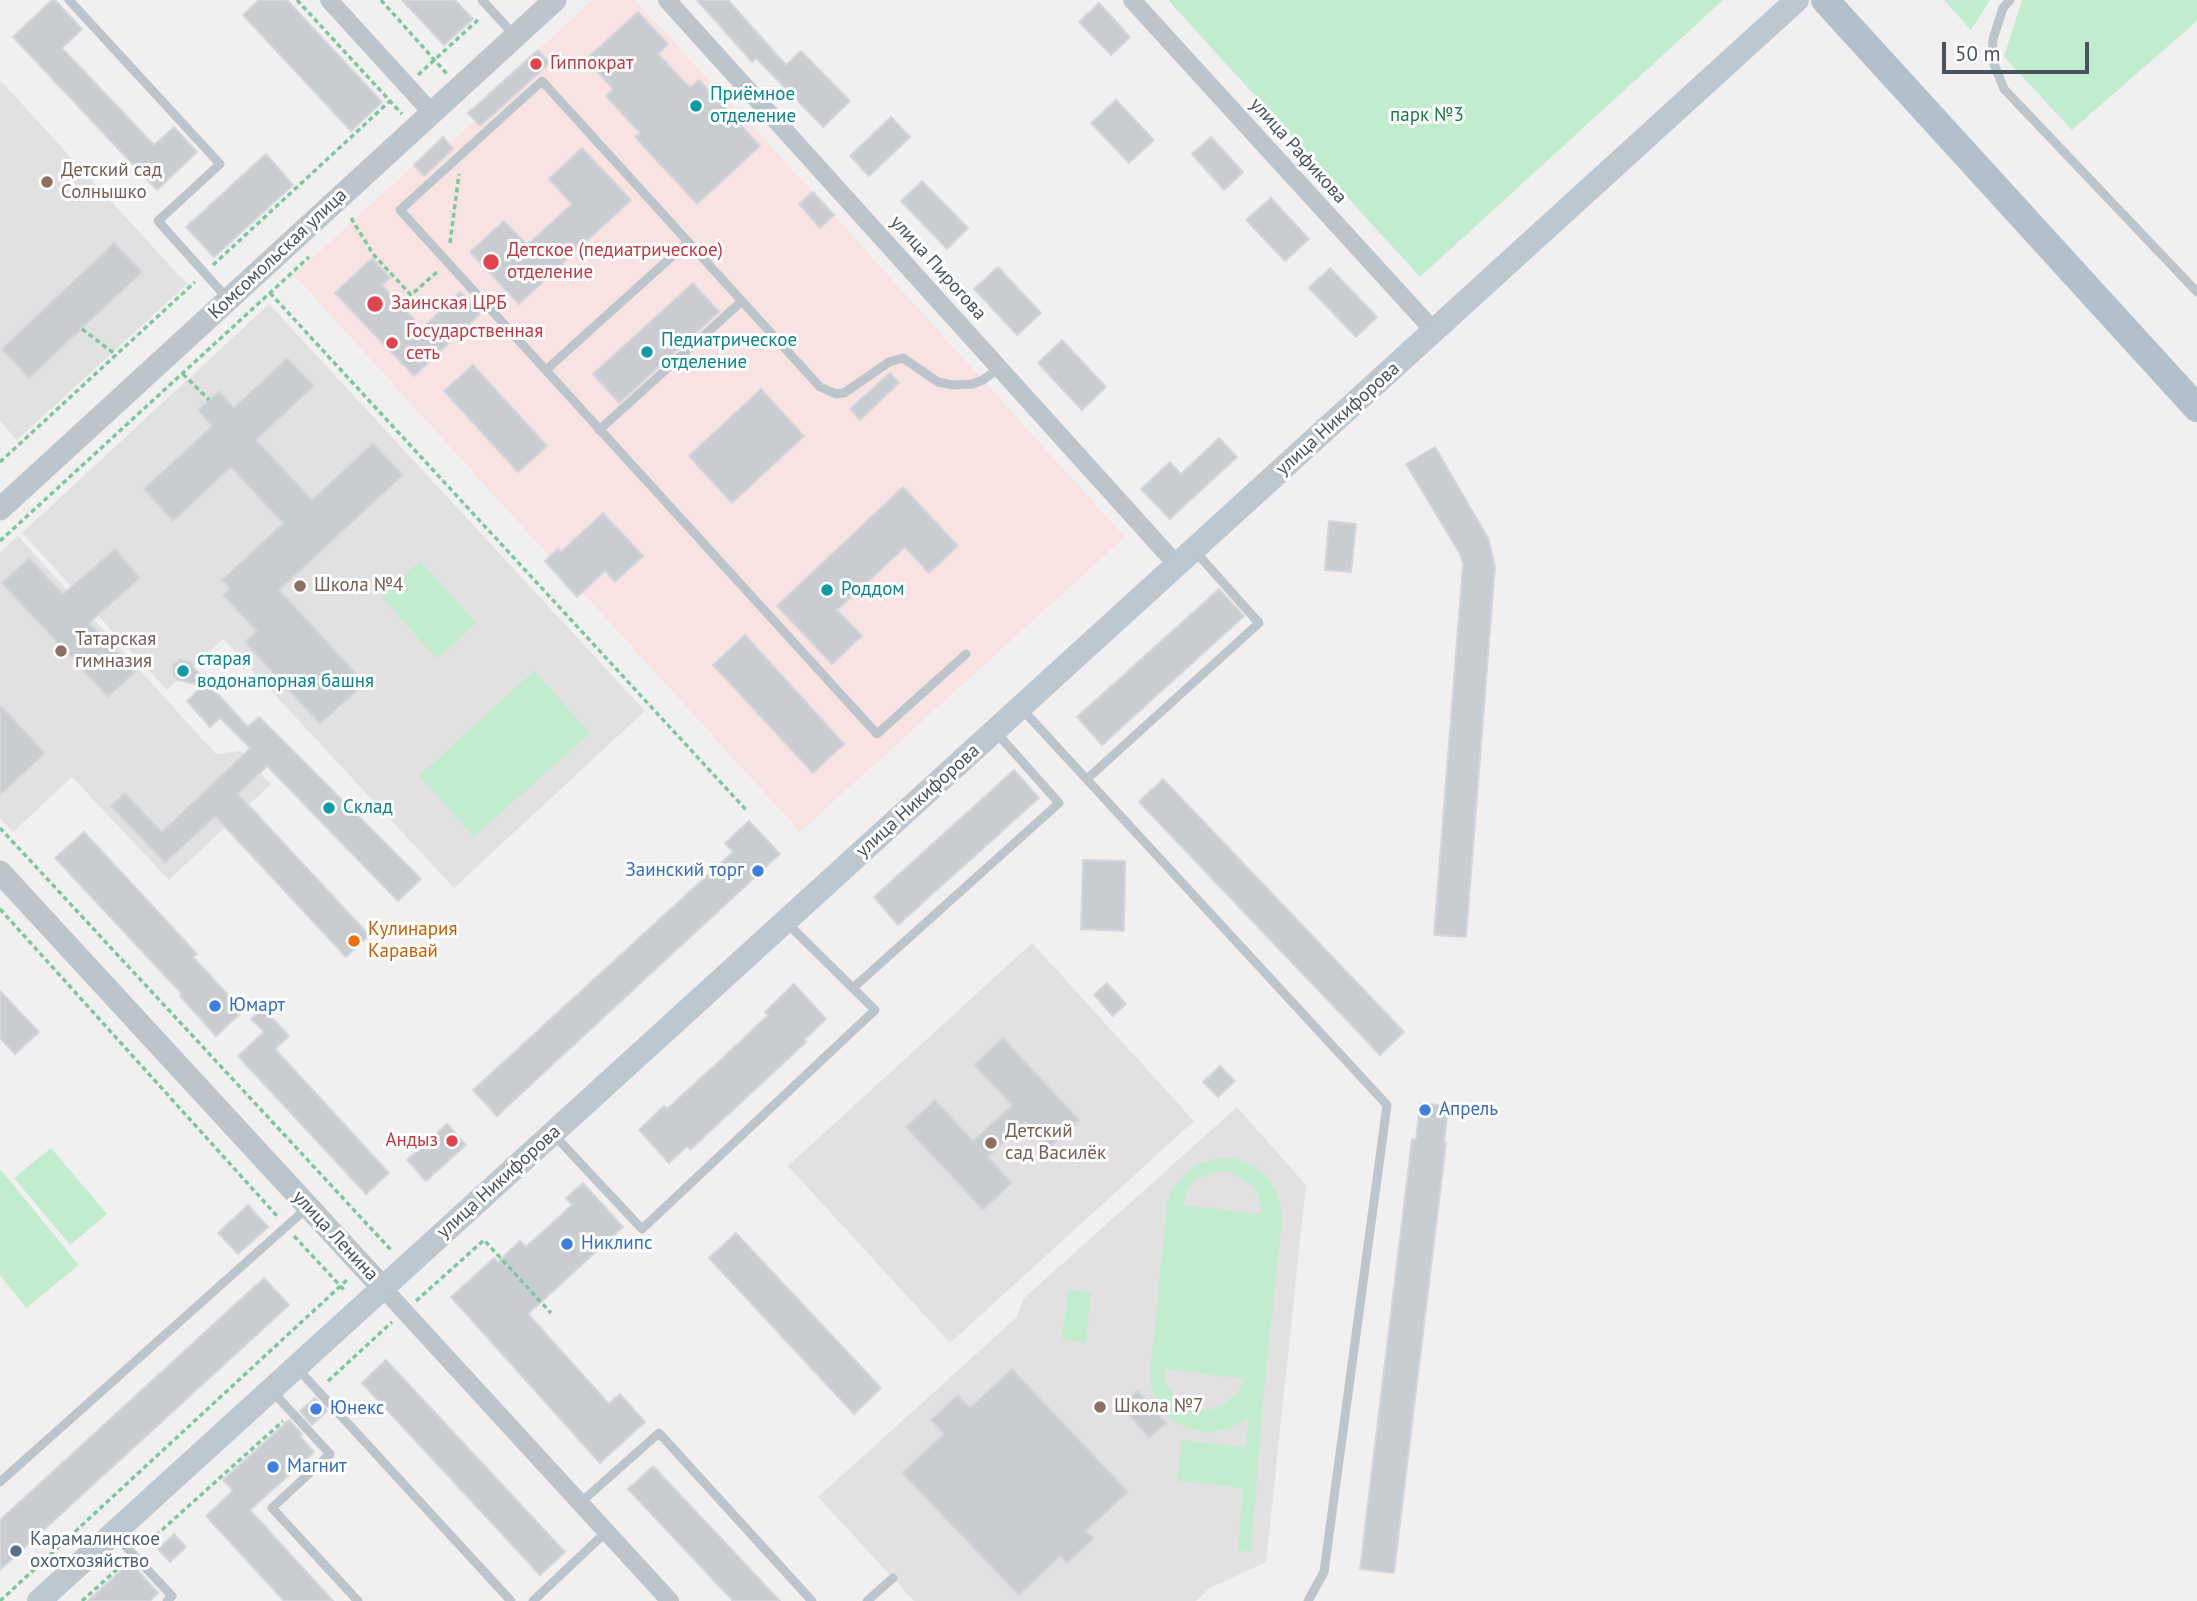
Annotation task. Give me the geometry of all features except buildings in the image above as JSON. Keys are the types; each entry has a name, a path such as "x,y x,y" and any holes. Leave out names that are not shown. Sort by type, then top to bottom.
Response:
{"main road":[{"name":"улица Никифорова","path":"39,1601 1797,0"},
{"path":"1825,0 2197,408"}],"street":[{"path":"329,0 432,113"},
{"name":"Комсомольская улица","path":"0,509 555,0"},
{"name":"улица Пирогова","path":"667,0 999,368 1186,557"},
{"name":"улица Рафикова","path":"1132,0 1434,331"},
{"name":"улица Ленина","path":"0,872 670,1601"}],"lane":[{"path":"69,0 220,164 158,221 229,299"},
{"path":"482,0 516,36"},
{"path":"2010,0 2003,8 1993,39 1992,60 2004,89 2197,292"},
{"path":"966,654 877,734 400,210 542,81 820,387 830,392 844,393 889,362 903,358 938,382 953,385 972,384 983,380 999,368"},
{"path":"545,370 688,242"},
{"path":"600,430 741,301"},
{"path":"1087,779 1259,623 1186,557"},
{"path":"1021,707 1387,1105 1324,1572 1308,1601"},
{"path":"853,988 1059,803 995,731"},
{"path":"553,1133 642,1228 875,1010 785,922"},
{"path":"0,1482 308,1207"},
{"path":"296,1367 511,1601"},
{"path":"271,1390 330,1454 272,1508 358,1601"},
{"path":"580,1503 659,1433 812,1601"},
{"path":"533,1601 606,1532"},
{"path":"113,1534 172,1596 167,1601"},
{"path":"867,1601 893,1578"}],"path":[{"path":"297,0 415,128"},
{"path":"381,0 460,87"},
{"path":"435,60 490,9"},
{"path":"0,541 310,256"},
{"path":"270,293 748,812"},
{"path":"82,329 116,355"},
{"path":"0,828 428,1290"},
{"path":"0,909 382,1332"},
{"path":"484,1240 551,1313"},
{"path":"0,1601 385,1245"},
{"path":"82,1601 292,1413"}],"shaded area":[{"path":"593,0 635,0 1125,537 800,832 582,592 577,597 545,561 549,556 294,275 414,165 424,175 453,149 449,144 475,120 480,125 549,62 538,50"},
{"name":"Детский сад Солнышко","path":"0,80 187,284 17,440 0,421"},
{"name":"Школа №4","path":"269,304 645,711 454,888 223,639 167,690 22,533"},
{"name":"Татарская гимназия","path":"18,536 216,754 240,751 271,784 169,880 72,777 13,832 0,818 0,552"},
{"name":"Детский сад Василёк","path":"1032,943 1194,1121 950,1343 788,1166"},
{"name":"Школа №7","path":"1237,1107 1306,1185 1266,1562 1210,1588 1196,1601 914,1601 818,1497 1017,1317 1023,1299"}],"green space":[{"name":"парк №3","path":"1168,0 1723,0 1420,277"},
{"path":"1944,0 1990,0 1971,30"},
{"path":"2022,0 2197,0 2197,21 2072,130 2004,57"},
{"path":"420,561 476,623 437,659 381,596"},
{"path":"534,671 590,733 474,837 419,776"},
{"path":"51,1148 107,1214 70,1245 14,1178"},
{"path":"1223,1158 1237,1159 1254,1166 1265,1175 1280,1201 1282,1220 1251,1552 1238,1550 1243,1488 1177,1481 1181,1440 1246,1447 1249,1418 1228,1429 1206,1433 1186,1428 1170,1419 1158,1404 1150,1376 1167,1203 1171,1191 1183,1175 1197,1164","holes":["1218,1171 1230,1172 1253,1187 1259,1198 1261,1214 1184,1205 1187,1190 1196,1179","1165,1369 1243,1379 1243,1383 1238,1392 1224,1404 1207,1411 1188,1407 1175,1396 1165,1383"]},
{"path":"0,1169 79,1265 26,1308 0,1275"},
{"path":"1068,1290 1091,1292 1086,1343 1062,1340"}],"place":[{"name":"Гиппократ","path":"536,64"},
{"name":"Приёмное отделение","path":"696,106"},
{"name":"Детский сад Солнышко","path":"47,182"},
{"name":"Детское (педиатрическое) отделение","path":"491,262"},
{"name":"Заинская ЦРБ","path":"375,304"},
{"name":"Государственная сеть","path":"392,343"},
{"name":"Педиатрическое отделение","path":"647,352"},
{"name":"Школа №4","path":"300,586"},
{"name":"Роддом","path":"827,590"},
{"name":"Татарская гимназия","path":"61,651"},
{"name":"старая водонапорная башня","path":"183,671"},
{"name":"Склад","path":"329,808"},
{"name":"Заинский торг","path":"758,871"},
{"name":"Кулинария Каравай","path":"354,941"},
{"name":"Юмарт","path":"215,1006"},
{"name":"Апрель","path":"1425,1110"},
{"name":"Андыз","path":"452,1141"},
{"name":"Детский сад Василёк","path":"991,1143"},
{"name":"Никлипс","path":"567,1244"},
{"name":"Школа №7","path":"1100,1407"},
{"name":"Юнекс","path":"316,1409"},
{"name":"Магнит","path":"273,1467"},
{"name":"Карамалинское охотхозяйство","path":"16,1551"}]}
